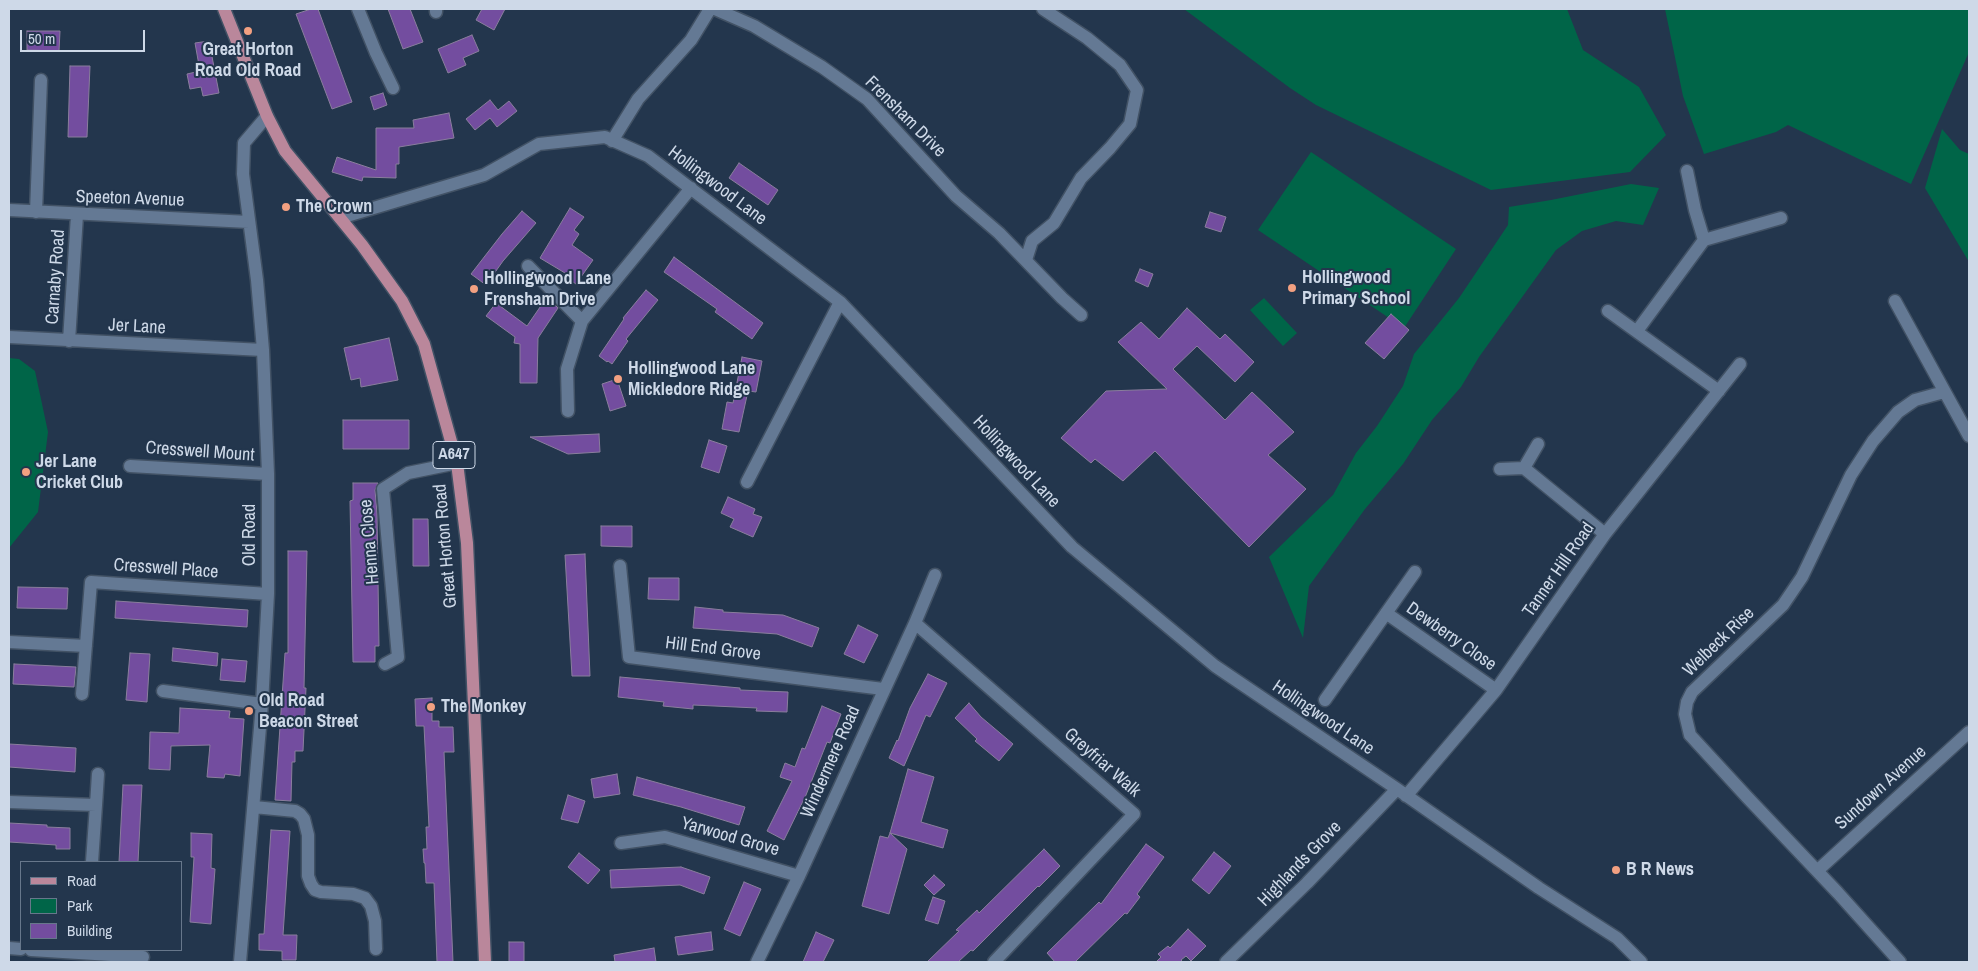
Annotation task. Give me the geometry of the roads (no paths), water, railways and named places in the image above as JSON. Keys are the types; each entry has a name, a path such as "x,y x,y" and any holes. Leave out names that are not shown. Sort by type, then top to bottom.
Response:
{"main road":[{"name":"Great Horton Road","path":"224,9 267,116 285,151 362,245 402,301 424,344 456,463 467,543 485,962"}],"street":[{"path":"358,9 393,88"},
{"path":"612,140 638,99 690,40 710,9"},
{"name":"Frensham Drive","path":"715,9 754,26 822,67 867,99 956,196 999,233 1062,298 1081,314"},
{"path":"1026,260 1032,241 1054,223 1081,178 1130,124 1137,90 1120,65 1087,38 1043,9"},
{"path":"36,212 41,80"},
{"name":"Old Road","path":"240,962 262,704 268,594 268,474 264,350 242,174 244,143 267,116"},
{"name":"Hollingwood Lane","path":"340,218 484,175 539,144 604,137 648,156 840,302 1072,547 1215,666 1539,888 1617,938 1641,962"},
{"path":"1687,171 1695,210 1704,240"},
{"path":"568,411 567,368 582,321 691,188"},
{"name":"Speeton Avenue","path":"9,210 77,215 249,222"},
{"name":"Carnaby Road","path":"69,341 77,215"},
{"path":"1637,331 1704,240 1780,218"},
{"path":"528,266 582,321"},
{"path":"1895,301 1969,436"},
{"path":"747,482 840,302"},
{"path":"1608,311 1719,391"},
{"name":"Jer Lane","path":"9,337 264,350"},
{"name":"Tanner Hill Road","path":"1401,792 1496,690 1605,534 1740,364"},
{"name":"Welbeck Rise","path":"1900,962 1690,735 1684,714 1692,692 1783,605 1802,576 1850,475 1873,441 1898,412 1915,400 1944,392"},
{"path":"1524,468 1538,444"},
{"name":"Henna Close","path":"385,664 398,658 383,489 408,473 456,463"},
{"name":"Cresswell Mount","path":"130,466 268,474"},
{"path":"1500,469 1524,468 1605,534"},
{"name":"Hill End Grove","path":"620,566 629,657 884,689"},
{"name":"Dewberry Close","path":"1325,700 1415,572"},
{"name":"Windermere Road","path":"757,962 799,876 915,623 935,575"},
{"name":"Cresswell Place","path":"86,646 91,582 268,594"},
{"name":"Dewberry Close","path":"1386,613 1496,690"},
{"name":"Greyfriar Walk","path":"915,623 1134,814 994,962"},
{"path":"9,642 86,646 82,694"},
{"path":"163,691 262,704"},
{"name":"Sundown Avenue","path":"1817,871 1969,732"},
{"path":"92,861 98,774"},
{"name":"Highlands Grove","path":"1226,962 1401,792"},
{"path":"9,802 96,805"},
{"path":"254,806 295,811 300,814 304,820 308,835 308,876 310,884 315,890 321,892 353,894 365,898 371,906 376,920 376,950"},
{"name":"Yarwood Grove","path":"621,843 665,837 799,876"},
{"path":"86,951 143,957"}],"place":[{"name":"Great Horton Road Old Road","path":"248,31"},
{"name":"The Crown","path":"286,207"},
{"name":"Hollingwood Primary School","path":"1292,288"},
{"name":"Hollingwood Lane Frensham Drive","path":"474,289"},
{"name":"Hollingwood Lane Mickledore Ridge","path":"618,379"},
{"name":"Jer Lane Cricket Club","path":"26,472"},
{"name":"The Monkey","path":"431,707"},
{"name":"Old Road Beacon Street","path":"249,711"},
{"name":"B R News","path":"1616,870"}]}
